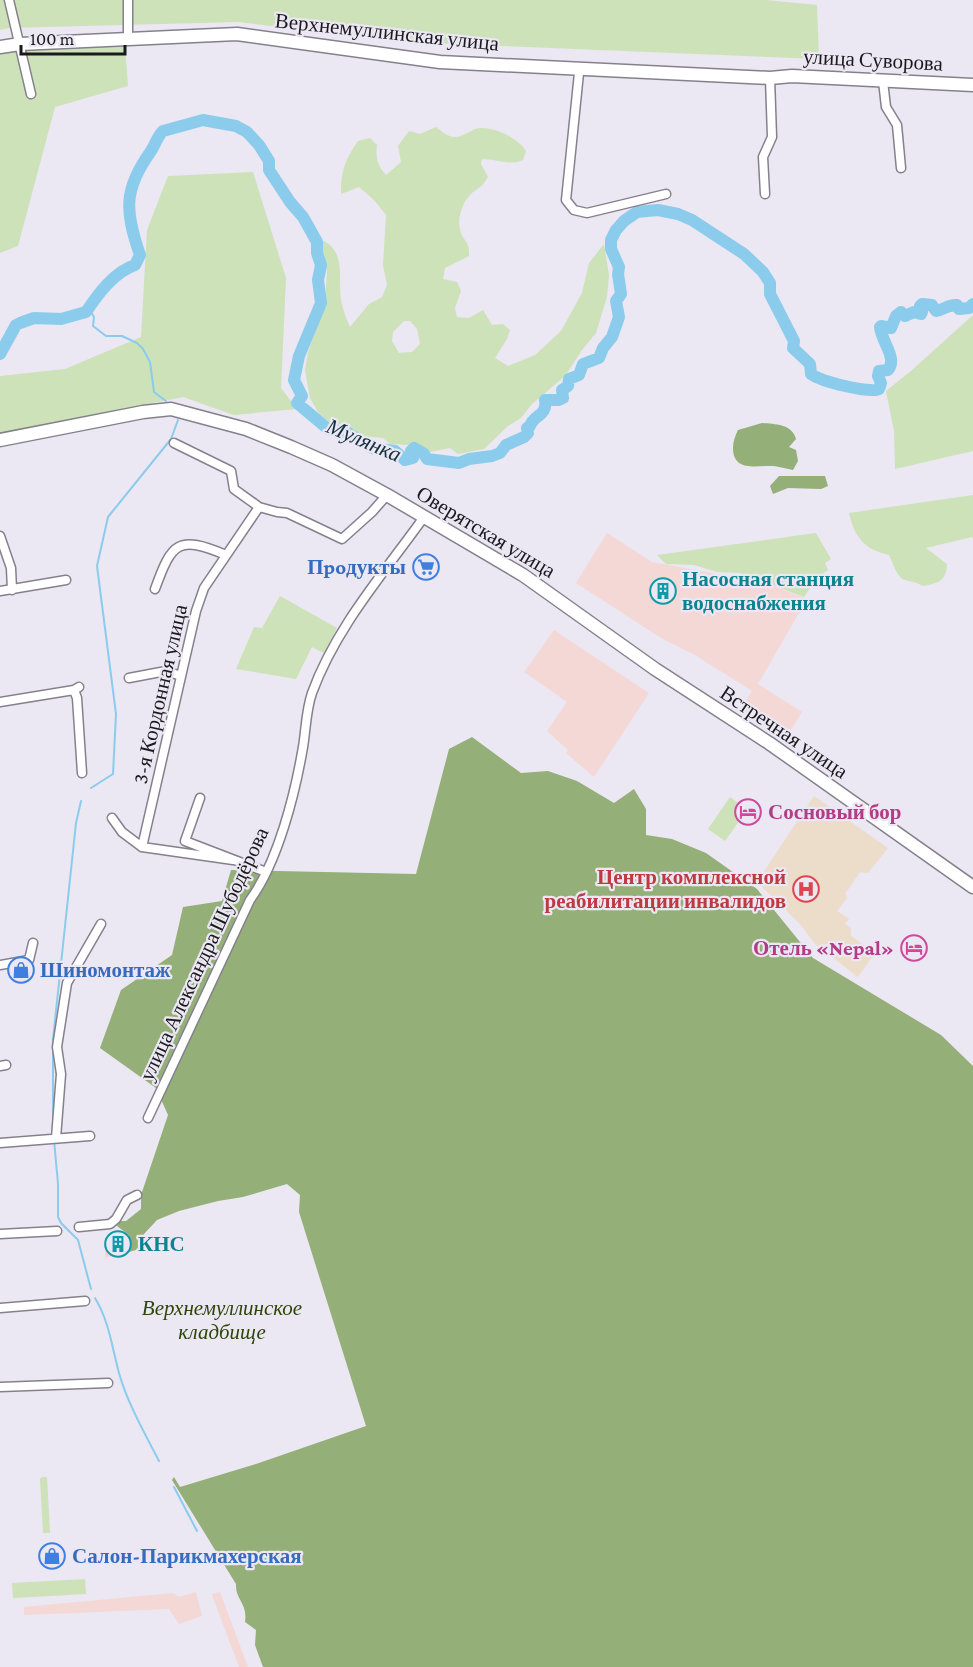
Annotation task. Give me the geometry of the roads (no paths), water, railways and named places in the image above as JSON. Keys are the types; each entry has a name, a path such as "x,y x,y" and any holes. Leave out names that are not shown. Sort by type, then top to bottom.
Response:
{"main road":[{"name":"Верхнемуллинская улица","path":"0,47 20,44 237,34 440,62 770,78"},
{"name":"улица Суворова","path":"770,78 792,76 973,85"},
{"name":"Оверятская улица","path":"0,440 143,412 171,409 246,429 332,465 387,495 521,573 573,610"},
{"name":"Встречная улица","path":"573,610 655,669 769,743 973,887"}],"street":[{"path":"9,0 32,94"},
{"path":"128,0 128,39"},
{"path":"581,69 566,200 574,210 587,213 666,194"},
{"path":"765,194 763,157 772,137 770,78"},
{"path":"883,81 886,108 897,125 901,168"},
{"path":"174,443 231,471 234,489 259,507 287,513 342,539 387,495"},
{"name":"3-я Кордонная улица","path":"142,847 196,611 204,588 259,507"},
{"name":"улица Александра Шубодёрова","path":"148,1118 250,900 259,889 285,823 303,748 309,702 317,682 360,604 424,517"},
{"path":"0,536 11,568 12,590"},
{"name":"3-я Кордонная улица","path":"155,589 165,562 176,547 188,543 226,555"},
{"path":"0,591 66,580"},
{"path":"129,678 166,671 181,676"},
{"path":"0,702 76,688 82,773"},
{"path":"200,798 185,841 266,872"},
{"path":"112,818 122,832 142,847 233,860"},
{"path":"61,1138 61,1074 57,1047 67,983 101,924"},
{"path":"0,965 29,960 33,943"},
{"path":"0,1143 90,1136"},
{"path":"79,1227 110,1224 116,1219 127,1200 138,1195"},
{"path":"0,1234 57,1231"},
{"path":"0,1308 85,1301"},
{"path":"0,1387 108,1383"}],"waterway":[{"name":"Мулянка","path":"0,354 16,325 34,318 61,319 86,312 113,278 135,265 140,255 131,226 129,201 135,178 163,131 203,120 236,126 247,132 259,145 269,161 269,170 303,217 317,242 317,253 321,265 318,280 321,303 299,356 294,380 302,396 297,403 328,429 348,433 372,448 395,451 405,460 413,458 411,451 414,448 424,454 427,459 459,463 500,453 506,445 528,433 527,428 544,409 545,400 563,398 562,390 568,386 569,379 579,375 583,364 599,358 603,348 612,337 619,317 616,301 621,294 619,267 611,249 611,240 624,221 637,212 658,210 678,214 692,220 744,254 763,272 770,283 770,294 794,341 793,348 810,364 811,374 834,383 866,390 879,389 881,383 878,376 879,371 888,370 891,365 890,355 880,327 891,328 896,316 901,312 905,316 914,312 921,314 922,304 932,305 936,311 954,305 957,305 959,309 969,308 973,304"},
{"path":"89,309 94,317 93,326 106,336 122,336 137,343 143,349 150,362 154,392 166,401"},
{"path":"91,788 113,774 116,714 97,566 108,517 171,439 178,420"},
{"path":"53,1128 53,1039 76,823 81,801"},
{"path":"54,1140 58,1217 78,1240 91,1289"},
{"path":"95,1298 107,1325 127,1395 159,1461"},
{"path":"174,1487 197,1531"}],"place":[{"name":"Пpoдукты","path":"426,567"},
{"name":"Насосная станция водоснабжения","path":"663,591"},
{"name":"Сосновый бор","path":"748,812"},
{"name":"Центр комплексной реабилитации инвалидов","path":"806,889"},
{"name":"Отель «Nepal»","path":"914,948"},
{"name":"Шиномонтаж","path":"21,970"},
{"name":"КНС","path":"118,1244"},
{"name":"Салон-Парикмахерская","path":"52,1556"}],"park label":[{"name":"Верхнемуллинское кладбище","path":"222,1320"}]}
